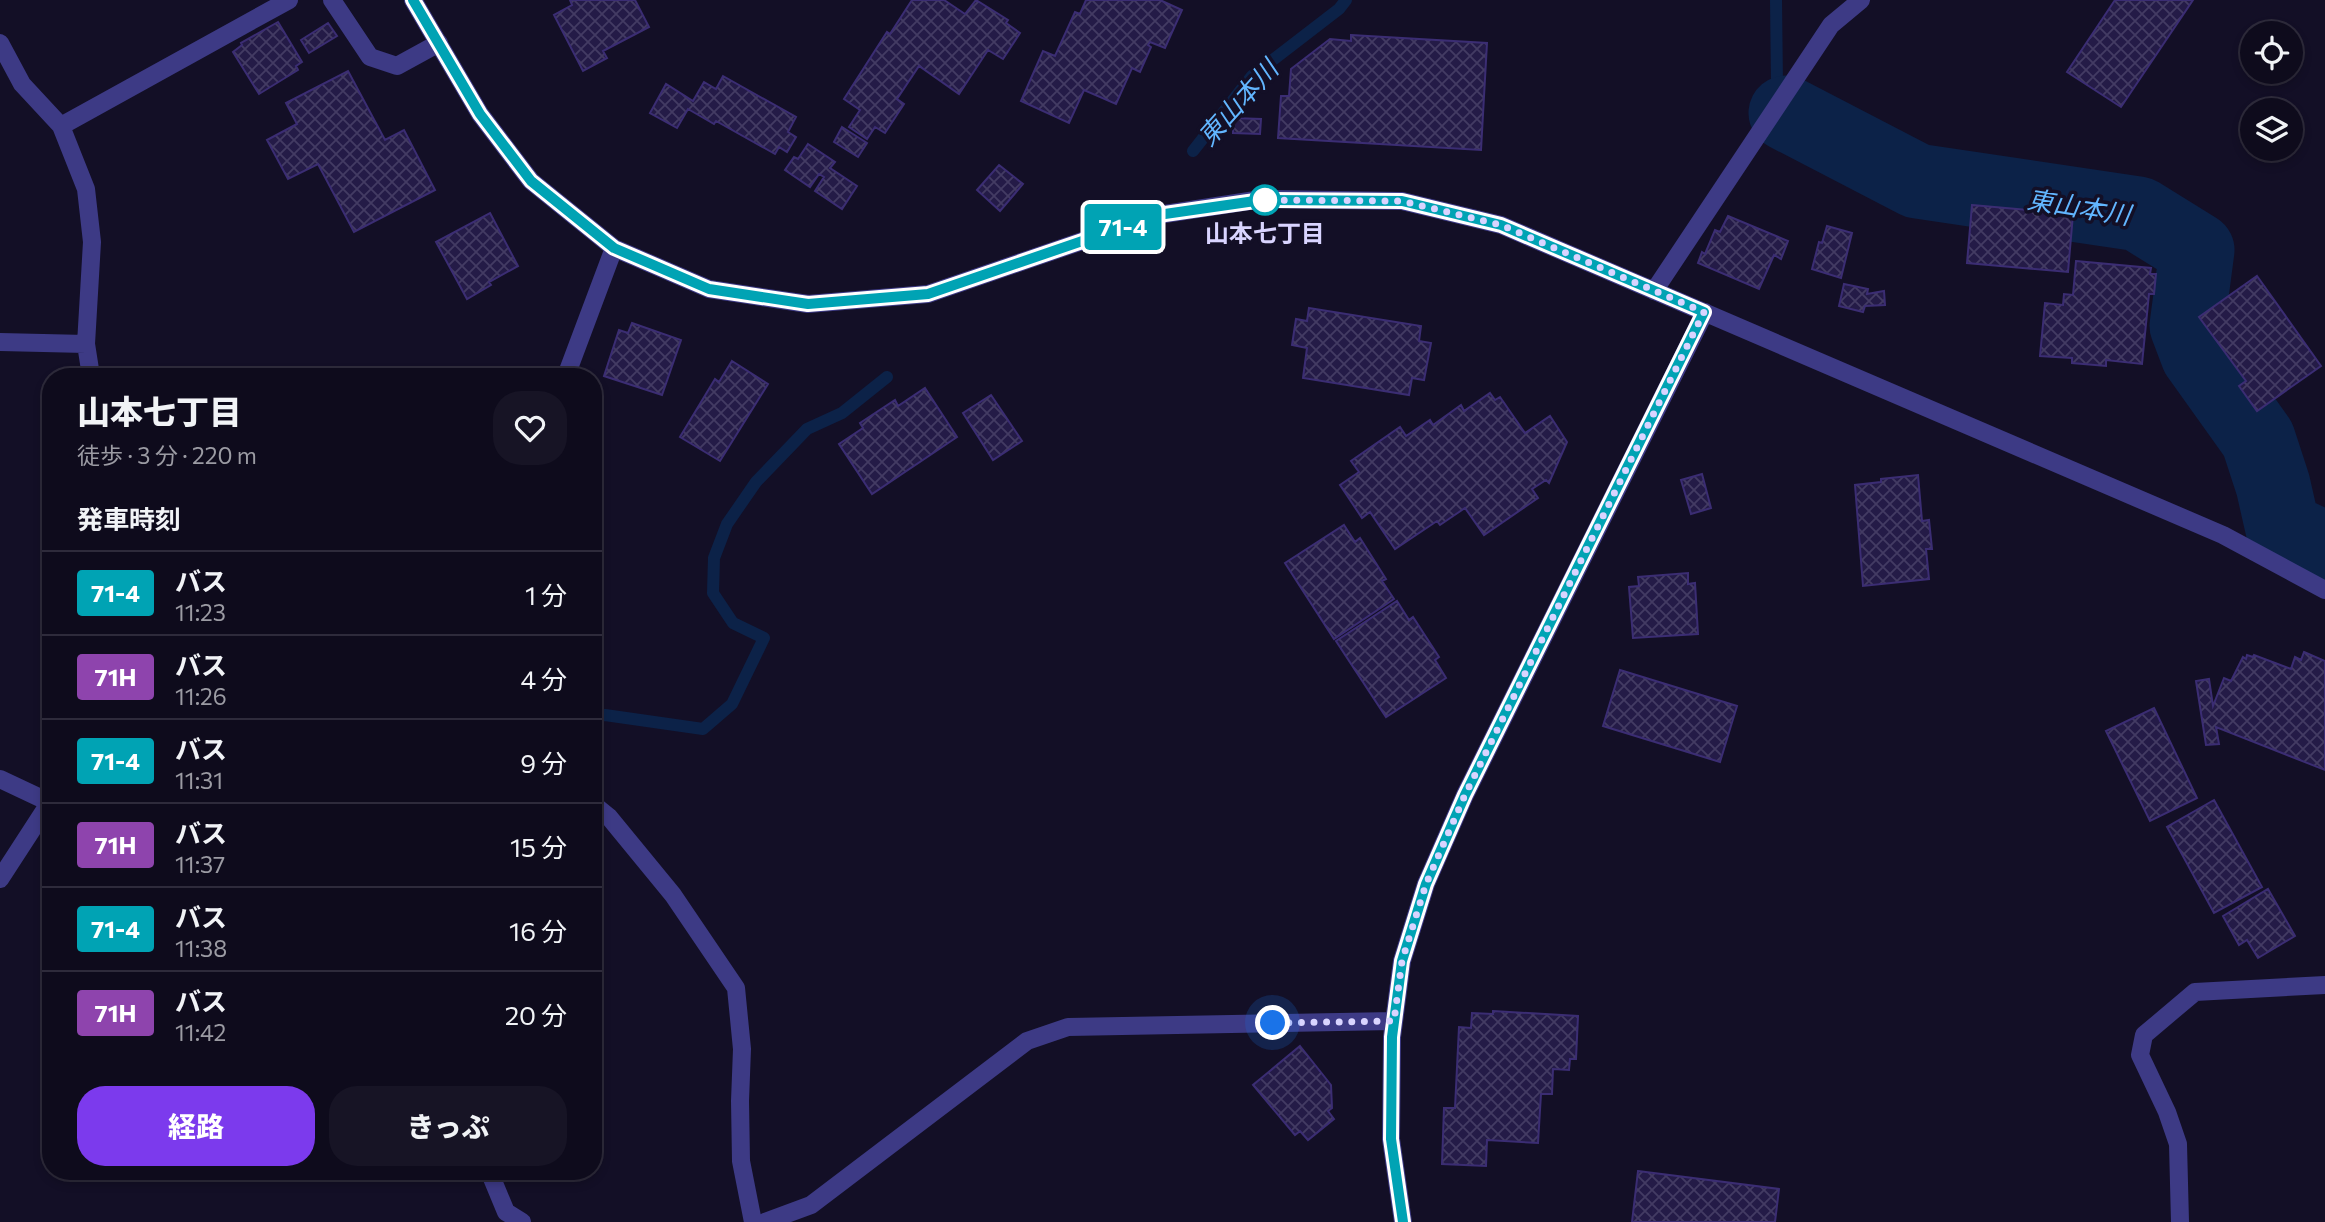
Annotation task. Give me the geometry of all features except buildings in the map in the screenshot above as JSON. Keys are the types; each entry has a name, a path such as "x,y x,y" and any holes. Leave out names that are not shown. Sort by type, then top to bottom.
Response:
{"street":[{"path":"61,126 289,0"},
{"path":"332,0 370,57 397,66 439,43"},
{"path":"413,0 480,114 531,181 614,248 709,289 808,304 928,294 1158,215 1262,200 1402,201 1501,225 2222,535 2325,590"},
{"path":"1654,291 1831,25 1861,0"},
{"path":"0,43 22,85 61,126 86,189 92,242 86,344 90,368"},
{"path":"569,368 614,248"},
{"path":"1404,1222 1391,1139 1392,1037 1402,961 1426,884 1465,795 1704,312"},
{"path":"0,342 86,344"},
{"path":"0,779 42,799"},
{"path":"602,811 673,895 736,988 743,1049 741,1161 753,1222"},
{"path":"0,879 42,815"},
{"path":"2180,1222 2178,1144 2167,1112 2140,1055 2144,1035 2195,992 2325,985"},
{"path":"765,1222 811,1205 1027,1041 1068,1027 1394,1021"},
{"path":"493,1180 506,1212 522,1222"}],"waterway":[{"name":"東山本川","path":"1193,151 1252,76 1339,9 1346,0"},
{"name":"東山本川","path":"1776,0 1777,83"},
{"name":"東山本川","path":"1786,113 1917,181 2139,214 2197,250 2187,326 2198,355 2258,439 2273,485 2283,529 2325,549"},
{"name":"東山本川","path":"602,715 703,729 732,704 764,638 733,623 713,593 714,558 727,524 756,482 807,429 842,413 887,377"}],"bus line":[{"name":"71-4","path":"413,0 480,114 531,181 614,248 709,289 808,304 928,294 1158,215 1262,200 1402,201 1501,225 1704,312 1465,795 1426,884 1402,961 1392,1037 1391,1139 1403,1222"}],"place":[{"name":"山本七丁目","path":"1265,200"}],"route":[{"path":"1265,200 1262,200 1402,201 1501,225 1704,312 1465,795 1426,884 1402,961 1394,1021 1273,1023"}]}
